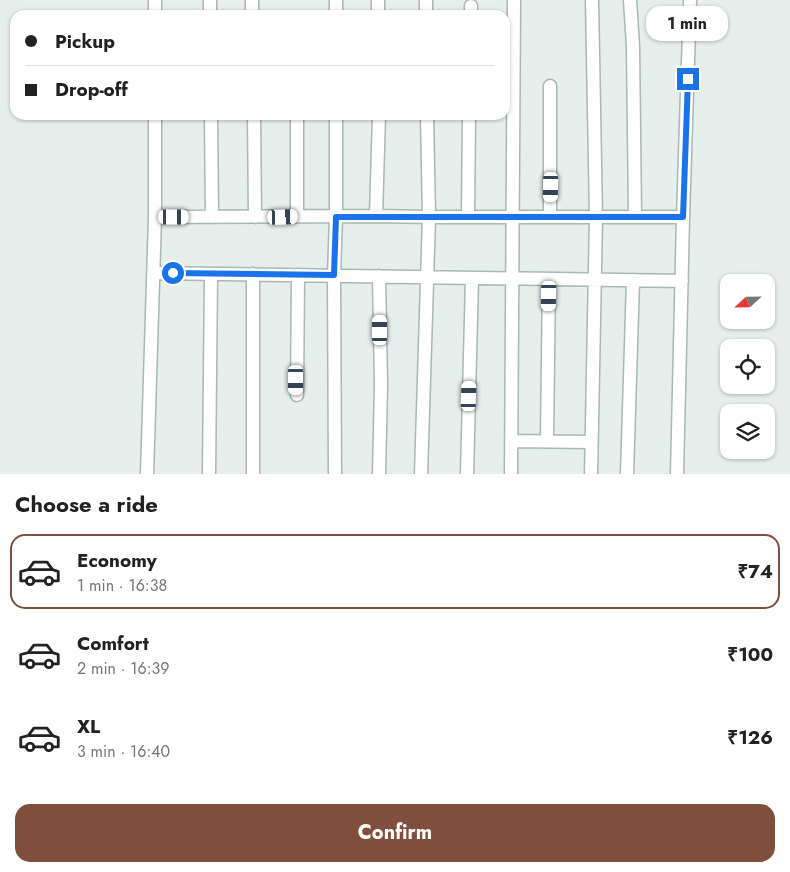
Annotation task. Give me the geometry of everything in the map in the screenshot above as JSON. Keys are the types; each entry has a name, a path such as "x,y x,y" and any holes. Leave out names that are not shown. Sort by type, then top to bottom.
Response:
{"street":[{"path":"511,474 514,0"},
{"path":"591,474 596,217 592,0"},
{"path":"630,0 633,55 635,217"},
{"path":"677,474 690,0"},
{"path":"550,86 550,217"},
{"path":"147,474 154,273 155,120"},
{"path":"211,120 212,217"},
{"path":"254,120 255,217"},
{"path":"297,120 297,216"},
{"path":"335,474 334,275 336,120"},
{"path":"376,216 378,120"},
{"path":"421,474 428,277 427,120"},
{"path":"468,217 470,120"},
{"path":"155,217 683,217"},
{"path":"154,273 682,281"},
{"path":"209,474 211,274"},
{"path":"253,274 253,474"},
{"path":"297,395 298,275"},
{"path":"379,276 381,385 379,474"},
{"path":"466,474 472,278"},
{"path":"547,440 549,279"},
{"path":"627,474 633,280"},
{"path":"511,441 591,442"}],"route":[{"path":"173,273 334,275 336,217 683,217 688,79"}]}
